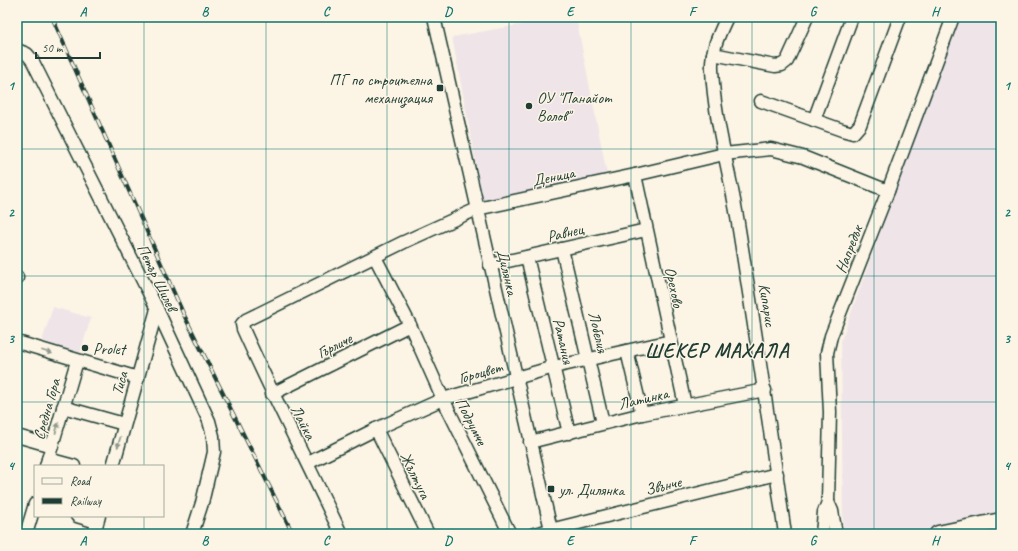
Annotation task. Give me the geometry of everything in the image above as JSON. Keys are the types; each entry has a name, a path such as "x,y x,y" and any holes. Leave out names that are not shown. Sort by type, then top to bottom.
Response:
{"main road":[{"path":"938,534 1001,521"}],"street":[{"name":"Дилянка","path":"434,17 530,442 552,532"},
{"name":"Кипарис","path":"727,17 715,41 713,54 712,68 716,105 724,154 734,196 785,534"},
{"path":"713,54 775,66 782,65 787,61 807,17"},
{"path":"814,120 852,17"},
{"path":"761,101 853,133 860,125 900,17"},
{"name":"Напредък","path":"822,534 824,512 828,502 830,412 827,353 831,336 888,191 953,17"},
{"name":"Петър Шилев","path":"17,50 27,54 32,60 157,310 209,421 213,436 214,452 202,503 192,534"},
{"name":"Деница","path":"242,324 246,320 404,242 477,209 724,154 771,149 803,157 888,191"},
{"name":"Орехово","path":"635,175 685,405"},
{"name":"Равнец","path":"490,266 646,230"},
{"name":"Лобелия","path":"562,249 603,423"},
{"name":"Подрумче","path":"375,257 410,326 443,399 510,534"},
{"name":"Ратания","path":"528,257 569,433"},
{"name":"Тиса","path":"113,465 157,310"},
{"name":"Лайка","path":"242,324 243,330 272,394 308,463 341,534"},
{"name":"Гърличе","path":"272,394 410,326"},
{"name":"Гороцвет","path":"308,463 376,429 443,399 554,367 671,341"},
{"path":"17,342 138,378"},
{"path":"627,351 642,414"},
{"name":"Средна Гора","path":"47,462 77,361"},
{"name":"Латинка","path":"530,442 642,414 764,390"},
{"path":"63,407 124,424"},
{"name":"Жълтуга","path":"376,429 428,534"},
{"path":"17,436 52,446"},
{"path":"47,462 67,465"},
{"name":"Звънче","path":"534,534 552,532 777,474"},
{"name":"Напредък","path":"828,502 832,511 836,534"},
{"path":"24,528 34,506"},
{"path":"84,517 98,519 94,534"}],"shaded area":[{"name":"ОУ \"Панайот Волов\"","path":"562,17 576,17 607,174 483,201 452,37"},
{"path":"961,17 1001,17 1001,534 843,534 841,340 921,120"},
{"path":"53,307 91,318 80,353 42,341"}],"railway":[{"path":"52,17 183,313 293,534"}],"place":[{"name":"ПГ по строителна механизация","path":"440,88"},
{"name":"ОУ \"Панайот Волов\"","path":"529,106"},
{"name":"Prolet","path":"85,348"},
{"name":"ул. Дилянка","path":"551,489"}],"district":[{"name":"ШЕКЕР МАХАЛА","path":"717,350"}]}
